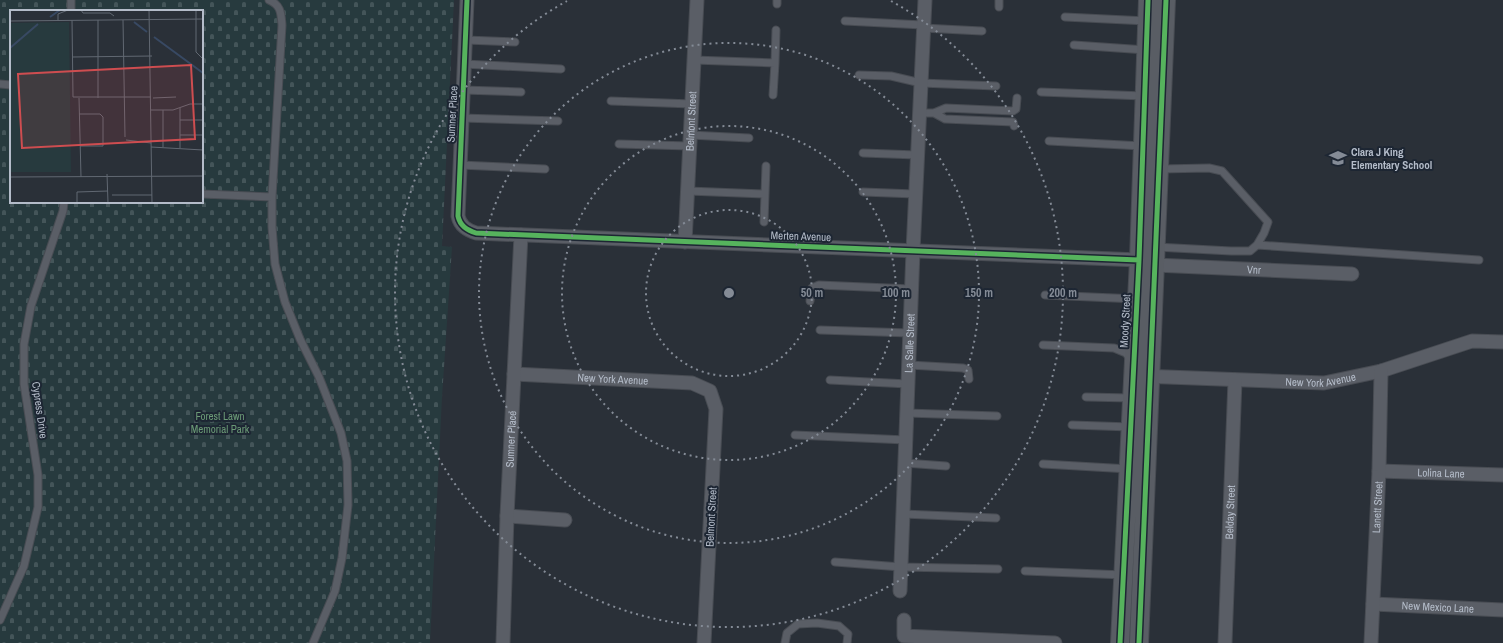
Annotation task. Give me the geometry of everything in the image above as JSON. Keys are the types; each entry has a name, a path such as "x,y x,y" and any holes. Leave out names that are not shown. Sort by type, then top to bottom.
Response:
{"main road":[{"path":"1120,643 1133,576 1147,263 1156,22 1148,0"},
{"path":"1147,263 1156,247 1150,169 1142,146 1146,50 1166,0"},
{"path":"1139,643 1133,576 1129,469 1131,427 1141,399"}],"street":[{"name":"Sumner Place","path":"464,228 459,222 458,216 467,0"},
{"name":"Belmont Street","path":"685,242 697,0"},
{"name":"La Salle Street","path":"900,591 915,194 925,0"},
{"name":"Merten Avenue","path":"464,228 476,233 913,251 1147,263"},
{"name":"Sumner Place","path":"503,643 507,516 521,235"},
{"name":"Vnr","path":"1147,263 1352,274"},
{"name":"New York Avenue","path":"1142,368 1235,380 1324,383 1381,370 1472,341 1503,342"},
{"name":"Lanett Street","path":"1370,643 1379,471 1381,370"},
{"name":"New York Avenue","path":"514,374 692,383 710,391"},
{"name":"Belday Street","path":"1225,643 1235,380"},
{"name":"Belmont Street","path":"704,643 716,409 710,391"},
{"name":"Lolina Lane","path":"1379,471 1503,475"},
{"path":"507,516 565,520"},
{"name":"New Mexico Lane","path":"1372,604 1503,610"},
{"path":"904,620 904,636 925,640 1055,643"}],"lane":[{"path":"269,0 274,2 281,11 282,25 272,198 272,227 275,264 285,302 300,339 319,377 341,433 347,461 348,505 342,558 335,592 313,643"},
{"path":"1065,17 1156,22"},
{"path":"845,21 982,31"},
{"path":"773,95 776,30"},
{"path":"466,40 515,42"},
{"path":"1074,45 1146,50"},
{"path":"694,60 775,63"},
{"path":"464,64 561,69"},
{"path":"859,75 892,76 920,83 996,86"},
{"path":"0,84 10,85"},
{"path":"463,90 521,92"},
{"path":"1041,92 1144,96"},
{"path":"919,113 934,113 946,108 1013,111 1016,109 1017,98"},
{"path":"611,100 692,104"},
{"path":"934,113 945,119 1013,122 1014,126"},
{"path":"462,118 558,121"},
{"path":"619,144 749,138"},
{"path":"1049,141 1142,146"},
{"path":"863,153 917,155"},
{"path":"460,165 545,169"},
{"path":"764,222 766,166"},
{"path":"1150,169 1209,168 1222,172 1268,222 1257,245 1250,251 1243,252 1156,247"},
{"path":"688,191 765,194"},
{"path":"863,192 915,194"},
{"path":"203,194 272,198"},
{"name":"Cypress Drive","path":"0,620 24,566 38,507 38,475 24,384 24,344 31,306 63,211 64,203"},
{"path":"1257,245 1479,260"},
{"path":"810,301 812,288 819,284 911,289"},
{"path":"1045,295 1145,300"},
{"path":"820,330 910,333"},
{"path":"1044,345 1114,348 1126,353 1142,368"},
{"path":"908,365 963,368 968,370 969,379"},
{"path":"830,380 908,384"},
{"path":"1086,397 1141,399"},
{"path":"907,413 997,416"},
{"path":"1072,425 1131,427"},
{"path":"795,435 906,440"},
{"path":"905,463 946,466"},
{"path":"1043,464 1129,469"},
{"path":"903,514 996,518"},
{"path":"835,562 901,567 998,569"},
{"path":"1025,572 1133,576"},
{"path":"785,643 787,633 798,624 817,623 839,626 848,634 847,643"}],"green space":[{"name":"Forest Lawn Memorial Park","path":"0,0 454,0 442,246 452,247 442,397 430,643 0,643"}],"cycle path":[{"path":"467,0 458,216 462,225 473,232 1139,260"},
{"name":"Moody Street","path":"1120,643 1139,260 1148,0"},
{"path":"1139,643 1166,0"}],"place":[{"name":"Clara J King Elementary School","path":"1338,158"}]}
